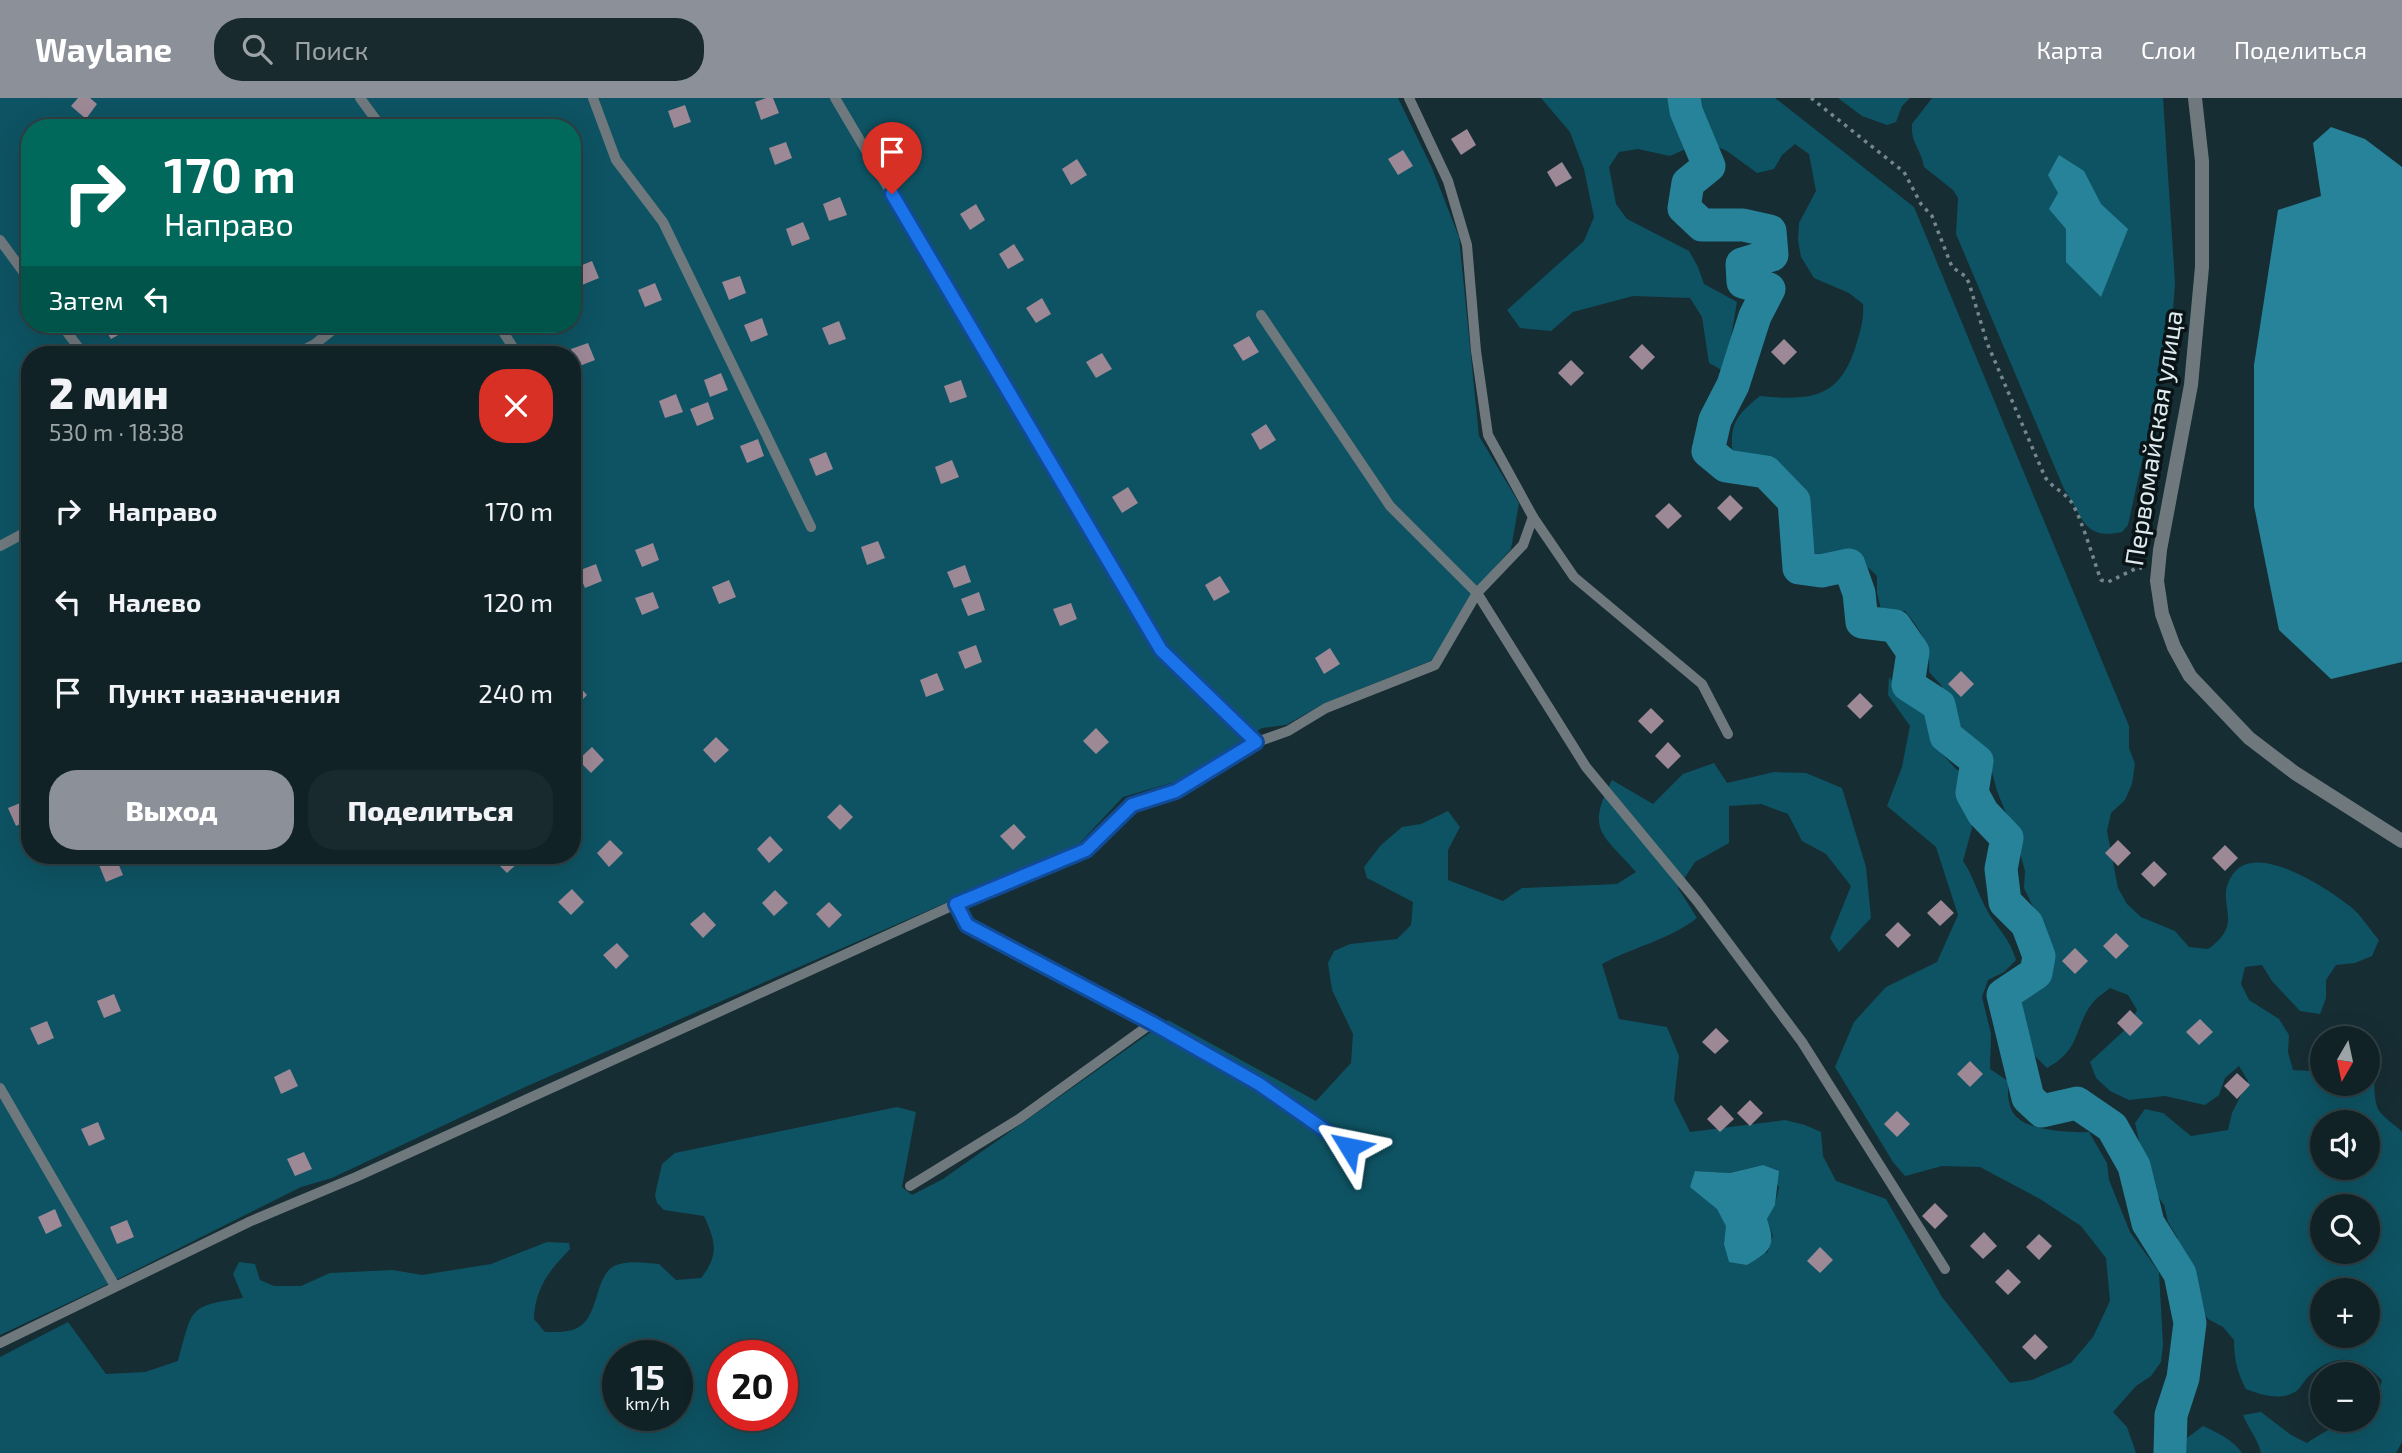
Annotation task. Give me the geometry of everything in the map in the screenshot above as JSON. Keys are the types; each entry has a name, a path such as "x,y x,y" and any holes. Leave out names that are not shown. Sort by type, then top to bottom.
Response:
{"street":[{"name":"Первомайская улица","path":"2195,98 2202,161 2203,201 2199,319 2191,385 2165,516 2158,570 2162,614 2174,648 2190,676 2249,738 2295,773 2402,841"}],"lane":[{"path":"360,98 375,119"},
{"path":"593,98 616,160 663,222 811,527"},
{"path":"835,98 1161,650 1256,742"},
{"path":"1409,98 1448,181 1467,245 1476,351 1488,435 1532,517 1574,577 1702,684 1728,734"},
{"path":"0,240 21,269"},
{"path":"1261,315 1390,506 1478,593 1586,767 1697,901 1802,1042 1945,1269"},
{"path":"311,346 329,333"},
{"path":"0,1343 251,1221 356,1177 956,904 1086,850 1132,805 1176,791 1256,742 1288,731 1326,708 1434,665 1478,593 1523,545 1532,517"},
{"path":"0,546 21,535"},
{"path":"956,904 967,925 1152,1023 1259,1084 1349,1147"},
{"path":"910,1186 1019,1119 1152,1023"},
{"path":"0,1088 115,1286"}],"path":[{"path":"1811,98 1904,172 1921,204 1932,216 1952,267 1965,276 1969,283 1987,343 2045,477 2051,486 2062,492 2071,503 2101,580 2108,582 2137,568 2158,570"}],"shaded area":[{"path":"0,98 1398,98 1432,168 1459,237 1479,436 1519,503 1511,549 1479,585 1433,660 1325,703 1286,725 1262,728 1178,781 1123,797 1078,845 525,1087 332,1178 301,1187 0,1335"},
{"path":"1541,98 1775,98 1914,207 2129,726 2129,748 2135,764 2132,784 2125,800 2111,813 2107,831 2118,888 2127,904 2141,917 2175,931 2189,947 2208,949 2226,930 2226,894 2233,874 2244,865 2258,862 2293,871 2341,899 2355,911 2379,940 2372,956 2355,963 2336,965 2326,980 2326,998 2320,1014 2300,1011 2272,981 2262,965 2245,967 2241,984 2249,1000 2279,1019 2289,1035 2288,1052 2293,1070 2310,1071 2310,1096 2375,1096 2379,1110 2310,1110 2310,1180 2380,1180 2380,1112 2402,1132 2402,1442 2396,1453 2261,1453 2243,1415 2261,1412 2291,1435 2307,1443 2326,1432 2380,1432 2382,1380 2380,1362 2336,1360 2310,1362 2310,1375 2298,1390 2287,1395 2270,1396 2246,1389 2237,1365 2234,1340 2223,1327 2208,1319 2198,1305 2164,1205 2143,1174 2143,1158 2135,1123 2145,1109 2163,1113 2191,1136 2228,1130 2232,1113 2248,1081 2239,1066 2225,1078 2219,1095 2205,1105 2165,1096 2129,1100 2110,1091 2096,1078 2090,1062 2129,1026 2137,1010 2128,995 2110,988 2089,1008 2073,1044 2059,1060 2047,1068 2035,1056 2023,1023 2021,996 2037,987 2044,971 2047,936 2024,888 2025,871 2016,838 1997,791 1988,757 1964,733 1941,685 1929,672 1927,646 1916,625 1905,611 1881,609 1877,576 1855,560 1813,553 1807,536 1807,500 1784,471 1769,464 1733,458 1733,429 1745,409 1760,396 1810,396 1833,385 1843,375 1850,361 1861,328 1863,304 1849,293 1814,278 1801,257 1799,223 1816,191 1809,154 1795,144 1782,155 1774,169 1757,173 1727,151 1704,141 1670,156 1638,149 1619,152 1609,167 1616,204 1627,219 1689,251 1704,284 1737,302 1725,372 1709,363 1702,317 1690,298 1633,296 1573,312 1551,331 1520,328 1507,310 1584,241 1594,217 1584,169 1570,132"},
{"path":"1838,98 1910,98 1902,106 1896,122 1887,125 1862,116"},
{"path":"1932,98 2163,98 2175,283 2172,323 2128,525 2122,532 2109,534 2091,529 2085,524 2064,489 1956,234 1958,198 1953,190 1924,167 1914,141 1912,124"},
{"path":"2331,127 2365,139 2402,167 2402,662 2331,679 2279,630 2254,506 2254,365 2278,210 2321,196 2313,143"},
{"path":"2059,155 2084,171 2101,204 2128,229 2101,297 2066,262 2066,229 2049,209 2058,193 2048,175"},
{"path":"1889,677 1901,693 1929,714 1932,740 1956,769 1964,774 1972,828 1963,861 2016,960 2004,972 1988,980 1982,997 1991,1034 1990,1069 2008,1081 2010,1106 2020,1120 2049,1130 2089,1132 2107,1163 2109,1180 2130,1232 2159,1272 2163,1345 2161,1362 2151,1376 2136,1386 2113,1412 2127,1427 2136,1453 0,1453 0,1357 68,1322 106,1374 145,1372 178,1361 190,1320 195,1313 211,1304 243,1298 233,1274 239,1262 255,1264 260,1280 274,1286 301,1286 330,1273 393,1270 422,1275 491,1264 547,1242 569,1243 570,1249 540,1289 534,1319 545,1332 567,1331 581,1326 586,1320 600,1285 616,1265 635,1262 659,1264 676,1280 701,1278 707,1270 714,1248 704,1216 664,1210 657,1203 655,1195 662,1164 675,1153 897,1107 916,1112 902,1187 912,1195 943,1179 1168,1020 1316,1101 1351,1063 1353,1034 1332,990 1328,963 1334,951 1350,944 1397,939 1411,925 1413,902 1367,878 1364,867 1381,845 1402,827 1421,824 1448,811 1460,827 1448,850 1448,880 1503,901 1522,888 1617,884 1636,872 1607,840 1599,822 1604,797 1612,780 1653,804 1683,774 1714,763 1727,783 1774,772 1806,773 1842,788 1866,867 1871,918 1839,952 1830,938 1851,886 1826,854 1802,841 1788,814 1761,804 1729,806 1729,843 1695,862 1678,888 1697,918 1663,938 1602,964 1619,1019 1667,1027 1679,1056 1674,1100 1690,1132 1785,1120 1821,1132 1823,1156 1836,1181 1886,1199 1942,1297 2010,1383 2032,1380 2071,1363 2093,1337 2110,1301 2106,1258 2081,1226 2040,1199 1980,1167 1942,1166 1905,1176 1893,1162 1835,1067 1854,1022 1886,987 1937,962 1958,915 1936,847 1887,806 1902,767 1910,726 1888,695","holes":["1763,1165 1779,1187 1775,1204 1767,1219 1773,1236 1767,1253 1724,1244 1727,1226 1695,1171 1730,1173"]},
{"path":"1763,1165 1779,1171 1775,1205 1767,1219 1771,1242 1766,1252 1747,1265 1729,1262 1724,1244 1726,1226 1717,1209 1690,1187 1695,1171 1730,1173"},
{"path":"2203,1426 2229,1440 2242,1453 2187,1453 2187,1438"}],"building":[{"path":"78,98 90,98 97,104 86,119 71,106"},
{"path":"773,98 779,113 761,120 755,102"},
{"path":"685,105 691,122 674,128 668,111"},
{"path":"1467,129 1476,145 1461,155 1451,139"},
{"path":"786,142 792,158 775,165 769,148"},
{"path":"1403,150 1413,166 1398,175 1388,159"},
{"path":"1077,159 1087,175 1071,185 1062,169"},
{"path":"1562,162 1572,178 1556,187 1547,172"},
{"path":"840,197 847,215 829,221 823,204"},
{"path":"976,204 985,220 970,230 960,214"},
{"path":"803,222 810,239 792,246 786,229"},
{"path":"1014,244 1024,260 1008,269 999,254"},
{"path":"592,261 599,278 582,285 581,266"},
{"path":"740,276 746,293 729,300 722,282"},
{"path":"655,283 662,300 645,307 638,290"},
{"path":"1042,298 1051,314 1036,323 1026,308"},
{"path":"762,318 768,335 751,342 744,325"},
{"path":"839,321 846,339 829,345 822,328"},
{"path":"107,333 122,333 111,339"},
{"path":"1249,336 1259,352 1243,361 1233,345"},
{"path":"1784,339 1797,352 1784,365 1771,352"},
{"path":"588,343 595,360 581,365 580,346"},
{"path":"1642,344 1655,357 1642,370 1629,357"},
{"path":"1102,353 1112,369 1096,378 1086,362"},
{"path":"1571,360 1584,373 1571,386 1558,373"},
{"path":"721,373 728,390 710,397 704,380"},
{"path":"961,380 967,397 950,403 944,386"},
{"path":"676,394 683,412 665,418 659,401"},
{"path":"708,402 714,419 697,426 690,409"},
{"path":"1266,424 1276,440 1260,450 1251,434"},
{"path":"758,439 764,456 747,463 740,446"},
{"path":"826,452 833,469 816,476 809,459"},
{"path":"952,460 959,477 941,484 935,467"},
{"path":"1128,487 1138,503 1122,513 1112,497"},
{"path":"1730,495 1743,508 1730,521 1717,508"},
{"path":"1669,503 1682,516 1668,529 1655,516"},
{"path":"878,541 885,558 867,565 861,547"},
{"path":"653,543 659,560 642,567 635,550"},
{"path":"596,564 602,581 585,588 581,570"},
{"path":"965,565 971,582 954,588 947,572"},
{"path":"1220,576 1230,592 1214,601 1205,585"},
{"path":"729,580 736,597 719,604 712,587"},
{"path":"653,592 659,608 642,615 635,598"},
{"path":"979,592 985,610 968,616 961,599"},
{"path":"1071,603 1077,619 1060,626 1053,609"},
{"path":"976,645 982,662 965,669 958,652"},
{"path":"1330,648 1340,664 1324,674 1315,658"},
{"path":"1961,671 1974,684 1961,697 1948,684"},
{"path":"937,673 944,690 926,697 920,680"},
{"path":"581,688 587,695 581,701"},
{"path":"1860,693 1873,706 1860,719 1847,706"},
{"path":"1651,708 1664,721 1651,734 1638,721"},
{"path":"1096,728 1109,742 1096,754 1083,741"},
{"path":"716,737 729,750 715,763 703,750"},
{"path":"1668,742 1681,756 1668,769 1655,756"},
{"path":"592,747 604,760 591,773 581,763 581,757"},
{"path":"21,803 21,824 16,826 8,808"},
{"path":"840,804 853,817 840,830 827,817"},
{"path":"1014,824 1026,837 1013,850 1000,836"},
{"path":"770,836 783,850 769,863 757,849"},
{"path":"610,840 623,853 609,867 597,853"},
{"path":"2118,840 2131,853 2118,866 2105,853"},
{"path":"2225,845 2238,858 2225,871 2212,858"},
{"path":"2154,861 2167,874 2154,887 2141,874"},
{"path":"118,864 123,875 106,882 99,865"},
{"path":"498,864 517,864 507,873"},
{"path":"572,889 584,902 571,915 558,902"},
{"path":"775,890 788,903 774,916 762,903"},
{"path":"1941,900 1954,913 1940,926 1927,913"},
{"path":"829,902 842,915 829,928 816,914"},
{"path":"704,912 716,925 703,938 690,924"},
{"path":"1898,922 1911,935 1898,948 1885,935"},
{"path":"2116,933 2129,946 2116,959 2103,946"},
{"path":"617,943 629,956 616,969 603,955"},
{"path":"2075,948 2088,961 2075,974 2062,961"},
{"path":"114,994 121,1011 104,1018 97,1001"},
{"path":"2130,1010 2143,1023 2130,1036 2117,1023"},
{"path":"2200,1019 2213,1032 2199,1045 2186,1032"},
{"path":"47,1021 54,1038 38,1045 30,1028"},
{"path":"1716,1028 1729,1041 1715,1054 1702,1042"},
{"path":"1970,1061 1983,1074 1970,1087 1957,1074"},
{"path":"290,1069 298,1086 281,1094 274,1077"},
{"path":"2237,1073 2250,1085 2237,1099 2224,1086"},
{"path":"1750,1100 1763,1113 1750,1126 1737,1113"},
{"path":"1721,1105 1734,1119 1720,1132 1707,1119"},
{"path":"1897,1111 1910,1124 1897,1137 1884,1124"},
{"path":"98,1122 105,1139 89,1146 81,1129"},
{"path":"304,1152 312,1169 295,1176 287,1159"},
{"path":"1935,1203 1948,1216 1935,1229 1922,1216"},
{"path":"55,1209 62,1226 46,1234 38,1217"},
{"path":"127,1220 134,1237 117,1244 110,1227"},
{"path":"1984,1232 1997,1246 1983,1259 1970,1246"},
{"path":"2039,1234 2052,1246 2039,1260 2026,1247"},
{"path":"1820,1247 1833,1260 1820,1273 1807,1261"},
{"path":"2008,1269 2021,1282 2008,1295 1995,1282"},
{"path":"2035,1334 2048,1347 2035,1360 2022,1347"}],"waterway":[{"path":"1684,98 1686,111 1709,166 1688,183 1684,208 1702,225 1743,225 1770,231 1772,255 1742,264 1743,282 1769,289 1755,316 1733,385 1715,420 1708,451 1726,466 1766,472 1794,501 1799,568 1821,571 1849,565 1859,593 1862,622 1895,626 1913,652 1908,685 1939,705 1946,736 1977,761 1972,793 1983,813 2007,838 2001,869 2005,902 2027,924 2039,956 2036,973 2003,995 2028,1098 2042,1111 2077,1103 2112,1127 2134,1166 2148,1223 2180,1274 2190,1323 2183,1378 2171,1415 2170,1453"}],"route":[{"path":"892,194 1161,650 1256,742 1176,791 1132,805 1086,850 956,904 967,925 1152,1023 1259,1084 1349,1147"}]}
